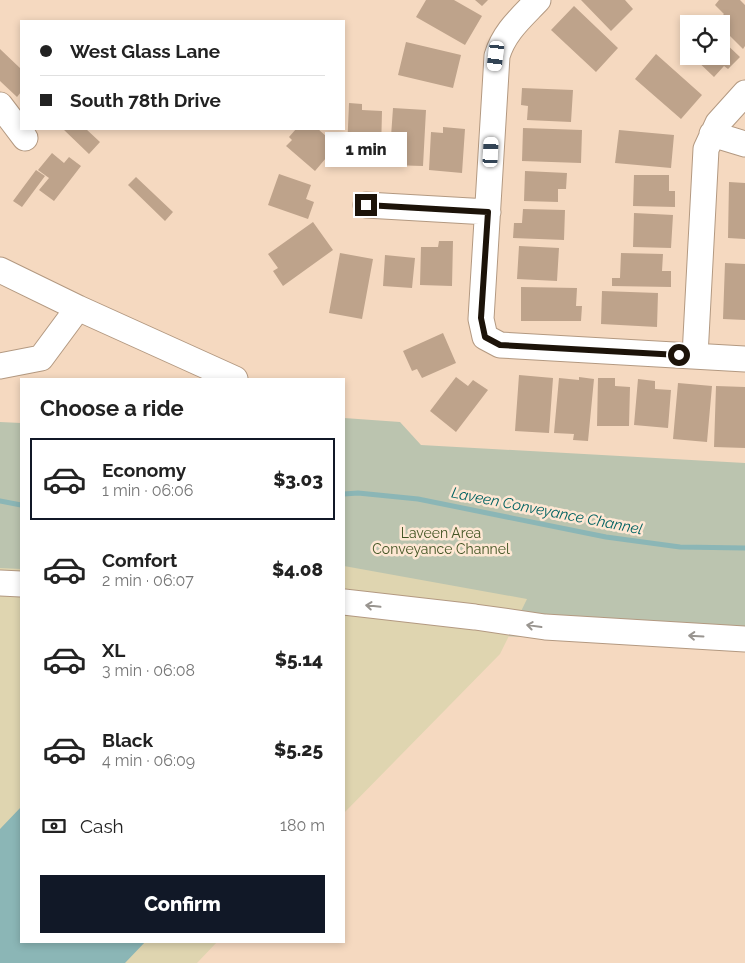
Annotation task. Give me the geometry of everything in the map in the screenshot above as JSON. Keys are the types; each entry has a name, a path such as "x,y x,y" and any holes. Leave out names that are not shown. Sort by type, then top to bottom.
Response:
{"street":[{"path":"538,0 508,31 501,42 496,56 481,318 485,337 500,345 745,359"},
{"path":"695,356 706,149 712,134 726,112 745,93"},
{"path":"0,105 25,138"},
{"path":"712,134 745,144"},
{"path":"366,205 488,212"},
{"path":"0,270 78,308 233,378"},
{"path":"0,366 41,358 78,308"},
{"path":"0,583 20,584"},
{"path":"345,602 545,627 745,639"}],"green space":[{"name":"Laveen Area Conveyance Channel","path":"345,418 400,422 421,445 745,463 745,648 345,628"},
{"path":"0,422 20,423 20,612 0,611"}],"sand":[{"path":"345,566 527,599 500,654 345,812"},
{"path":"0,568 20,569 20,943 216,943 197,963 0,963"}],"water":[{"path":"20,808 20,943 144,943 125,963 0,963 0,829"}],"building":[{"path":"426,0 454,0 482,16 465,45 416,17"},
{"path":"475,0 488,0 482,6"},
{"path":"581,0 625,0 633,9 611,31"},
{"path":"719,0 740,0 745,5 745,46 743,49 730,36 730,15 723,15 715,5"},
{"path":"574,6 618,48 596,72 551,30"},
{"path":"406,42 461,55 453,88 398,75"},
{"path":"730,48 740,57 728,69 724,66 714,77 701,65 730,65"},
{"path":"0,49 20,68 20,93 17,97 0,81"},
{"path":"656,54 702,95 681,119 635,79"},
{"path":"522,88 573,90 571,122 527,120 528,106 521,105"},
{"path":"349,103 362,104 362,110 382,111 381,152 347,150"},
{"path":"393,108 426,110 423,166 389,165"},
{"path":"443,127 465,129 462,173 429,170 431,132 443,133"},
{"path":"523,128 582,130 581,163 522,161"},
{"path":"64,130 87,130 100,142 89,154"},
{"path":"295,130 319,130 343,151 332,164 326,158 315,171 286,146 292,140 289,137"},
{"path":"619,130 674,135 671,168 615,163"},
{"path":"52,153 64,163 69,157 81,166 54,201 39,190 49,178 38,170"},
{"path":"36,170 45,176 22,207 13,201"},
{"path":"525,171 567,173 566,189 558,189 558,202 524,201"},
{"path":"279,174 311,185 306,199 314,202 308,219 268,205"},
{"path":"634,175 669,175 669,191 675,191 675,207 633,206"},
{"path":"136,177 173,212 165,221 128,185"},
{"path":"729,182 745,183 745,239 728,238"},
{"path":"523,209 565,210 564,240 513,238 514,223 522,223"},
{"path":"634,213 673,215 671,248 633,247"},
{"path":"313,222 333,250 283,286 273,271 278,268 268,254"},
{"path":"439,241 453,241 452,286 420,285 421,247 438,247"},
{"path":"519,246 559,248 557,281 517,279"},
{"path":"340,253 373,259 362,319 329,313"},
{"path":"621,253 663,254 662,271 671,271 671,287 612,286 612,278 620,278"},
{"path":"385,255 415,258 412,288 383,286"},
{"path":"725,263 745,264 745,320 723,319"},
{"path":"521,287 577,288 576,306 582,306 581,321 521,321"},
{"path":"602,291 658,293 657,327 601,324"},
{"path":"443,333 456,363 422,378 417,369 412,371 403,351"},
{"path":"519,375 553,378 549,433 515,431"},
{"path":"456,377 468,386 473,380 488,390 456,432 430,411"},
{"path":"579,377 594,379 588,441 573,440 574,434 554,433 559,378 579,380"},
{"path":"598,378 615,378 615,386 630,387 629,426 597,426"},
{"path":"638,379 655,381 655,389 671,390 668,428 634,425"},
{"path":"678,383 712,386 707,442 673,439"},
{"path":"716,386 745,387 745,448 714,447"}],"waterway":[{"name":"Laveen Conveyance Channel","path":"345,494 358,493 418,499 606,537 680,547 745,548"},
{"name":"Laveen Conveyance Channel","path":"0,501 20,505"}],"route":[{"path":"366,205 488,212 481,318 485,337 500,345 679,355"}]}
